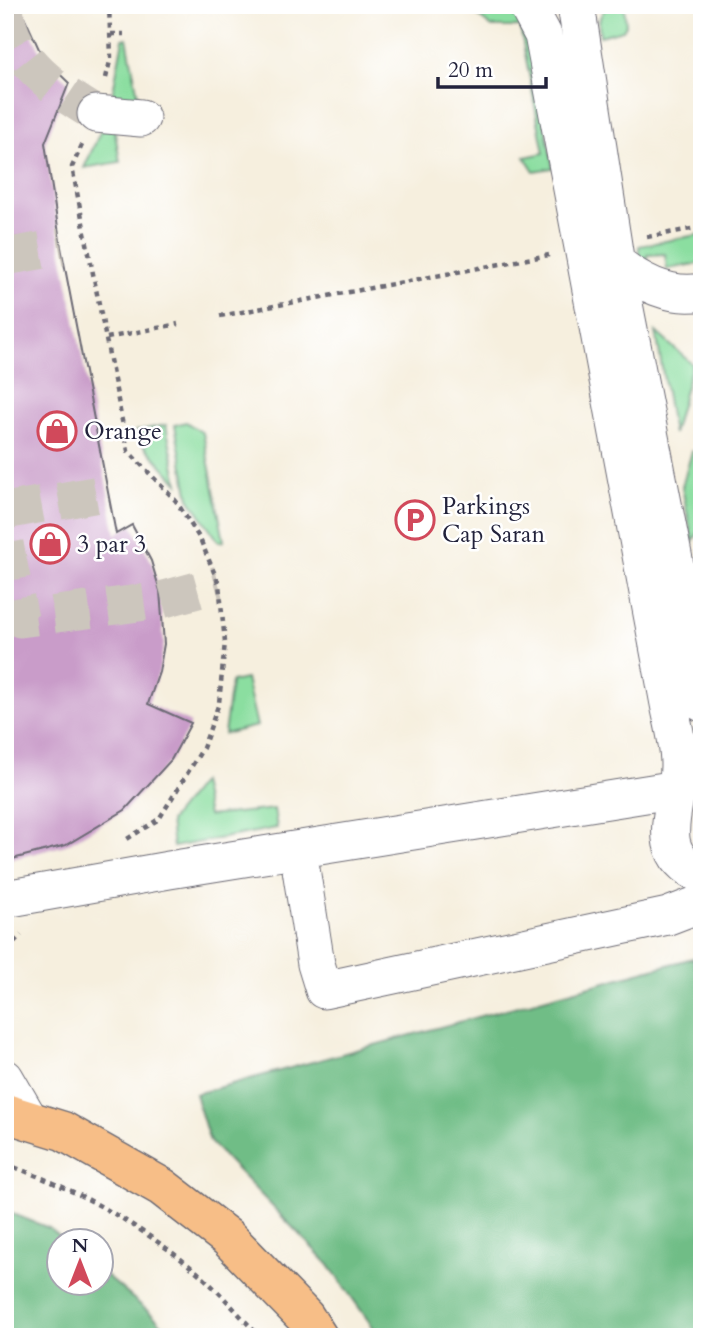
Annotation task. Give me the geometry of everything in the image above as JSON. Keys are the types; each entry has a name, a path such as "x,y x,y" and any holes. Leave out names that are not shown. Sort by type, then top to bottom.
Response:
{"main road":[{"path":"18,1117 63,1131 162,1188 228,1238 305,1317 318,1337"}],"street":[{"path":"527,5 543,35 605,252 690,579 702,703"},
{"path":"576,5 605,252 679,763 669,836 674,853 690,870 702,875"},
{"path":"96,114 141,118"},
{"path":"605,252 636,279 657,288 700,295"},
{"path":"5,899 677,789"},
{"path":"298,850 316,964 324,990 668,916 702,903"},
{"path":"5,1078 18,1117"}],"path":[{"path":"109,5 111,57 96,114 72,167 128,451 176,501 200,540 219,584 225,642 219,703 203,748 159,819 120,844"},
{"path":"111,34 124,34"},
{"path":"220,316 605,252 702,227"},
{"path":"107,338 178,324"},
{"path":"5,971 14,942 24,931"},
{"path":"5,1164 38,1175 112,1211 193,1269 260,1337"}],"green space":[{"path":"464,5 505,7 525,21 553,168 534,171 525,157 544,153 520,27 492,27"},
{"path":"610,5 624,5 626,25 623,30 600,36 600,19"},
{"path":"127,38 139,101 111,101 123,39"},
{"path":"114,127 120,162 84,168 102,128"},
{"path":"702,234 702,263 667,269 665,254 647,255 648,266 639,257 639,246"},
{"path":"656,332 692,364 673,434"},
{"path":"186,422 203,433 224,541 219,542 189,498 175,425"},
{"path":"166,425 178,483 138,439 136,431"},
{"path":"692,451 702,452 702,526 693,542 682,487"},
{"path":"246,679 257,726 224,734 231,682"},
{"path":"201,782 208,816 274,809 277,828 173,847 170,821"},
{"path":"693,958 702,993 702,1337 380,1337 328,1264 210,1142 195,1094"},
{"path":"5,1211 46,1227 46,1296 116,1296 116,1284 157,1319 173,1337 5,1337"}],"building":[{"path":"5,5 19,5 43,58 69,83 45,143 61,247 116,534 132,525 151,561 160,591 164,644 159,672 148,704 191,723 171,760 125,810 66,845 5,861"}],"tunnel":[{"path":"5,10 9,28 26,59 51,84 96,114"},
{"path":"5,257 61,247"},
{"path":"5,511 99,494"},
{"path":"5,544 20,619 161,600 219,584"}],"place":[{"name":"Orange","path":"57,431"},
{"name":"Parkings Cap Saran","path":"415,520"},
{"name":"3 par 3","path":"50,544"}]}
